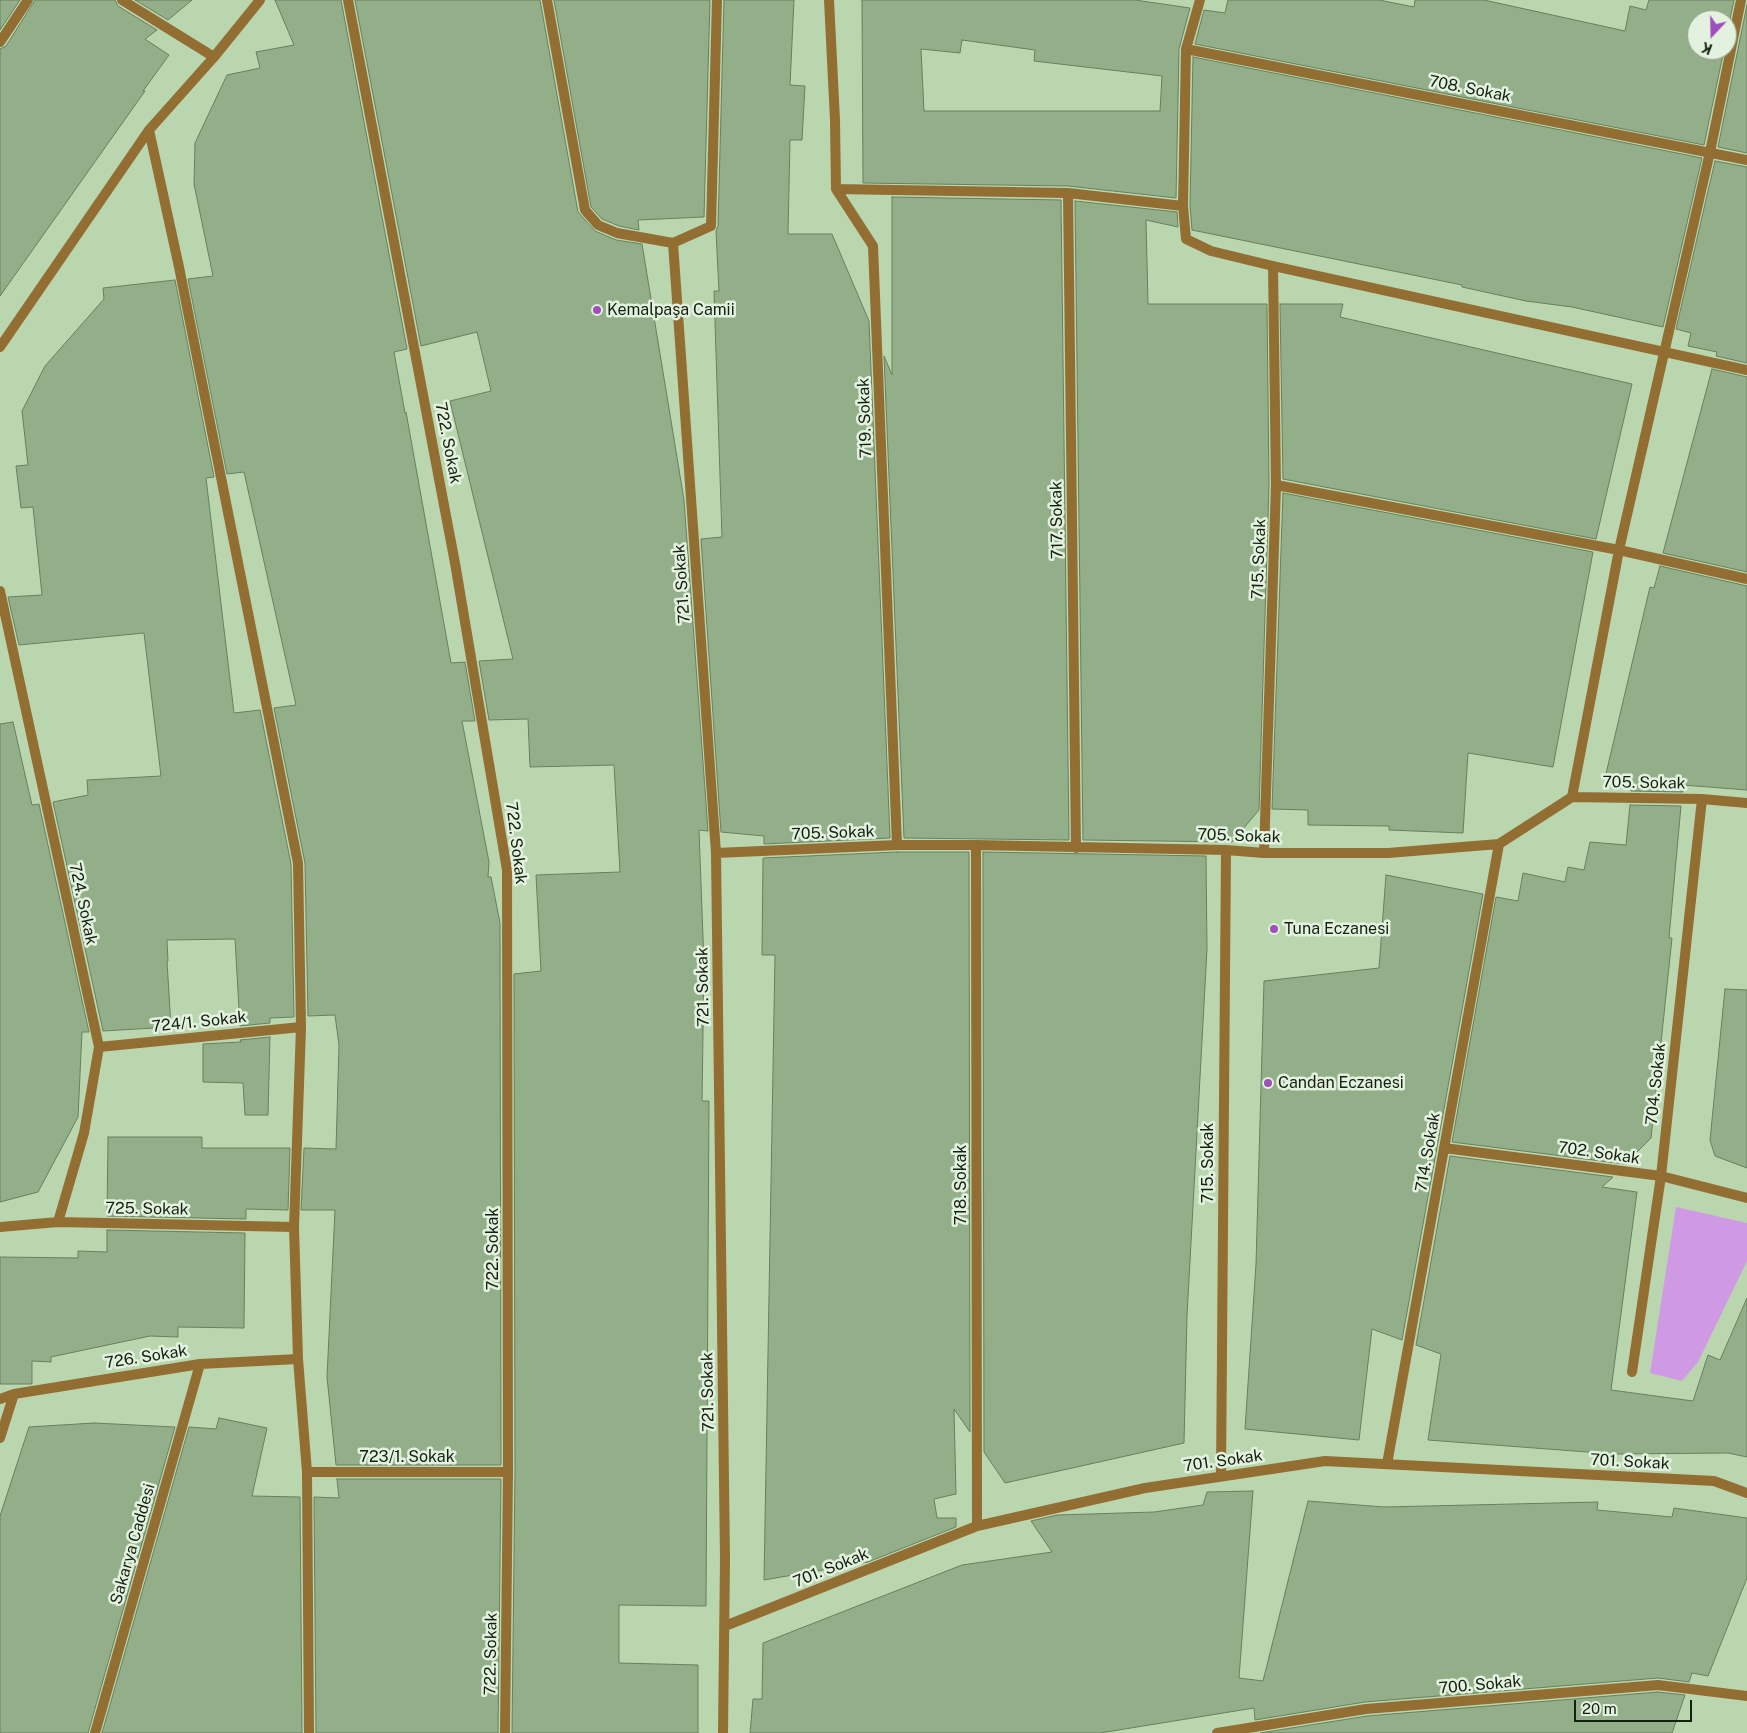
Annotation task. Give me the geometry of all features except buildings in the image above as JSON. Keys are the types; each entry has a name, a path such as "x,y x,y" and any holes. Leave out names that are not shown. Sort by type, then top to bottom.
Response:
{"street":[{"path":"0,42 28,0"},
{"path":"122,0 214,57"},
{"path":"0,347 149,130 214,57 260,0"},
{"name":"722. Sokak","path":"348,0 455,563 507,870 508,1472 505,1733"},
{"path":"548,0 585,210 598,225 617,233 673,243 711,226 717,0"},
{"path":"829,0 836,120 836,189 1068,193 1183,206"},
{"path":"1200,0 1186,49 1183,206 1186,239 1211,251 1273,266 1747,370"},
{"path":"1572,797 1619,550 1666,352 1741,0"},
{"name":"708. Sokak","path":"1186,49 1747,160"},
{"path":"149,130 179,267 298,863 301,1027 294,1227 298,1359 307,1472 309,1733"},
{"name":"719. Sokak","path":"836,189 872,246 897,845"},
{"name":"717. Sokak","path":"1068,193 1076,848"},
{"name":"721. Sokak","path":"673,243 716,853 725,1559 723,1733"},
{"name":"715. Sokak","path":"1264,853 1276,485 1273,266"},
{"path":"1276,485 1619,550 1747,579"},
{"name":"724. Sokak","path":"0,591 99,1047 84,1133 58,1222"},
{"name":"705. Sokak","path":"716,853 897,845 1226,850 1264,853 1388,853 1499,844 1572,797 1702,799 1747,803"},
{"name":"704. Sokak","path":"1632,1372 1661,1176 1702,799"},
{"name":"714. Sokak","path":"1387,1464 1499,844"},
{"name":"718. Sokak","path":"976,845 977,1526"},
{"name":"715. Sokak","path":"1222,1476 1226,850"},
{"name":"724/1. Sokak","path":"99,1047 301,1027"},
{"name":"702. Sokak","path":"1444,1148 1661,1176 1747,1198"},
{"name":"725. Sokak","path":"0,1227 58,1222 294,1227"},
{"name":"726. Sokak","path":"0,1399 14,1394 200,1364 298,1359"},
{"name":"Sakarya Caddesi","path":"95,1733 200,1364"},
{"path":"0,1438 14,1394"},
{"name":"701. Sokak","path":"725,1626 977,1526 1144,1488 1324,1461 1714,1481 1747,1493"},
{"name":"723/1. Sokak","path":"307,1472 508,1472"},
{"name":"700. Sokak","path":"1217,1733 1366,1709 1658,1685 1747,1696"}],"shaded area":[{"path":"1676,1207 1747,1223 1747,1261 1698,1362 1682,1381 1650,1373"}],"place":[{"name":"Kemalpaşa Camii","path":"597,310"},
{"name":"Tuna Eczanesi","path":"1274,929"},
{"name":"Candan Eczanesi","path":"1268,1083"}]}
